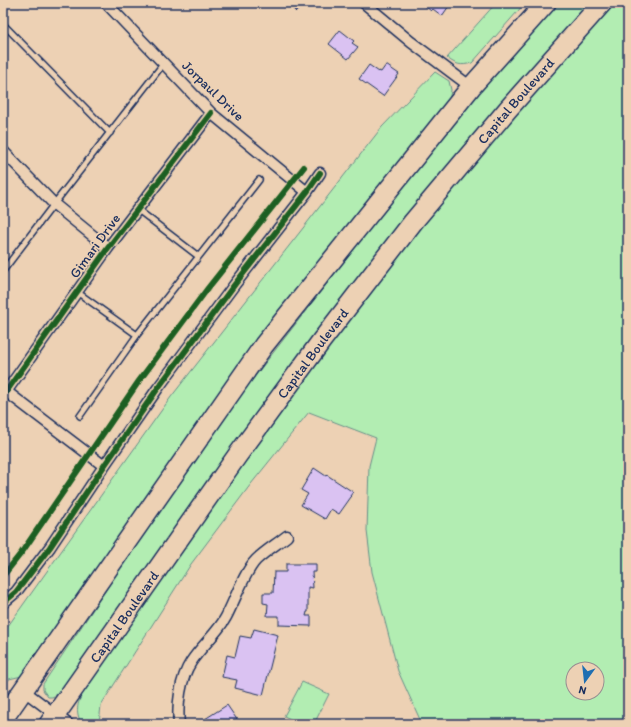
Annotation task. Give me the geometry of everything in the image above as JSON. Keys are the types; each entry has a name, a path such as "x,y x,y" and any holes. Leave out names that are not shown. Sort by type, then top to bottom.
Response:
{"highway":[{"path":"3,719 264,345 471,87 546,3"},
{"name":"Capital Boulevard","path":"58,721 237,456 322,340 413,222 508,109 602,3"}],"street":[{"name":"Jorpaul Drive","path":"106,3 211,113 307,192"},
{"path":"364,3 411,42 471,87"},
{"name":"Gimari Drive","path":"4,392 108,248 211,113"},
{"path":"3,151 54,204 108,248"},
{"path":"3,603 16,592 50,547 158,388 320,173"},
{"path":"4,392 104,466"},
{"path":"179,724 178,716 183,680 190,662 214,635 225,618 244,579 255,561 287,536"},
{"path":"23,690 58,721"}],"lane":[{"path":"3,24 110,133"},
{"path":"3,271 164,63"},
{"path":"80,416 137,334 259,180"},
{"path":"137,210 198,256"},
{"path":"76,292 137,334"}],"green space":[{"path":"496,3 525,3 472,63 459,64 447,58"},
{"path":"558,3 592,3 428,189 317,334 60,693 52,697 48,697 43,690 43,684 213,430 452,123"},
{"path":"616,3 628,3 628,724 422,724 398,671 372,572 367,531 369,466 376,438 309,412 251,484 191,564 101,705 99,724 82,724 78,715 78,707 84,690 296,388 417,229 563,60"},
{"path":"435,72 449,81 451,90 449,102 22,676 9,679 3,689 3,633 171,397 382,127"},
{"path":"302,682 329,694 314,724 301,724 284,716"}],"building":[{"path":"287,3 305,3 296,12"},
{"path":"426,3 451,3 442,16 433,9 431,11 425,6"},
{"path":"340,30 354,41 352,43 358,47 348,59 329,44"},
{"path":"369,65 381,72 386,65 399,74 383,96 359,79"},
{"path":"314,468 353,492 339,514 331,509 325,519 301,505 308,494 301,490"},
{"path":"286,564 316,564 316,572 312,572 313,588 308,587 308,612 306,616 311,616 311,626 279,625 279,616 267,616 268,604 263,603 263,593 273,593 274,572 286,572"},
{"path":"254,629 278,635 263,695 235,688 237,680 222,677 227,655 235,657 240,636 251,638"},
{"path":"227,705 240,724 208,724 205,719"}],"cycle path":[{"path":"3,396 108,248 211,113"},
{"path":"3,576 22,552 139,381 208,288 304,167"},
{"path":"3,603 16,592 50,547 158,388 320,173"}]}
